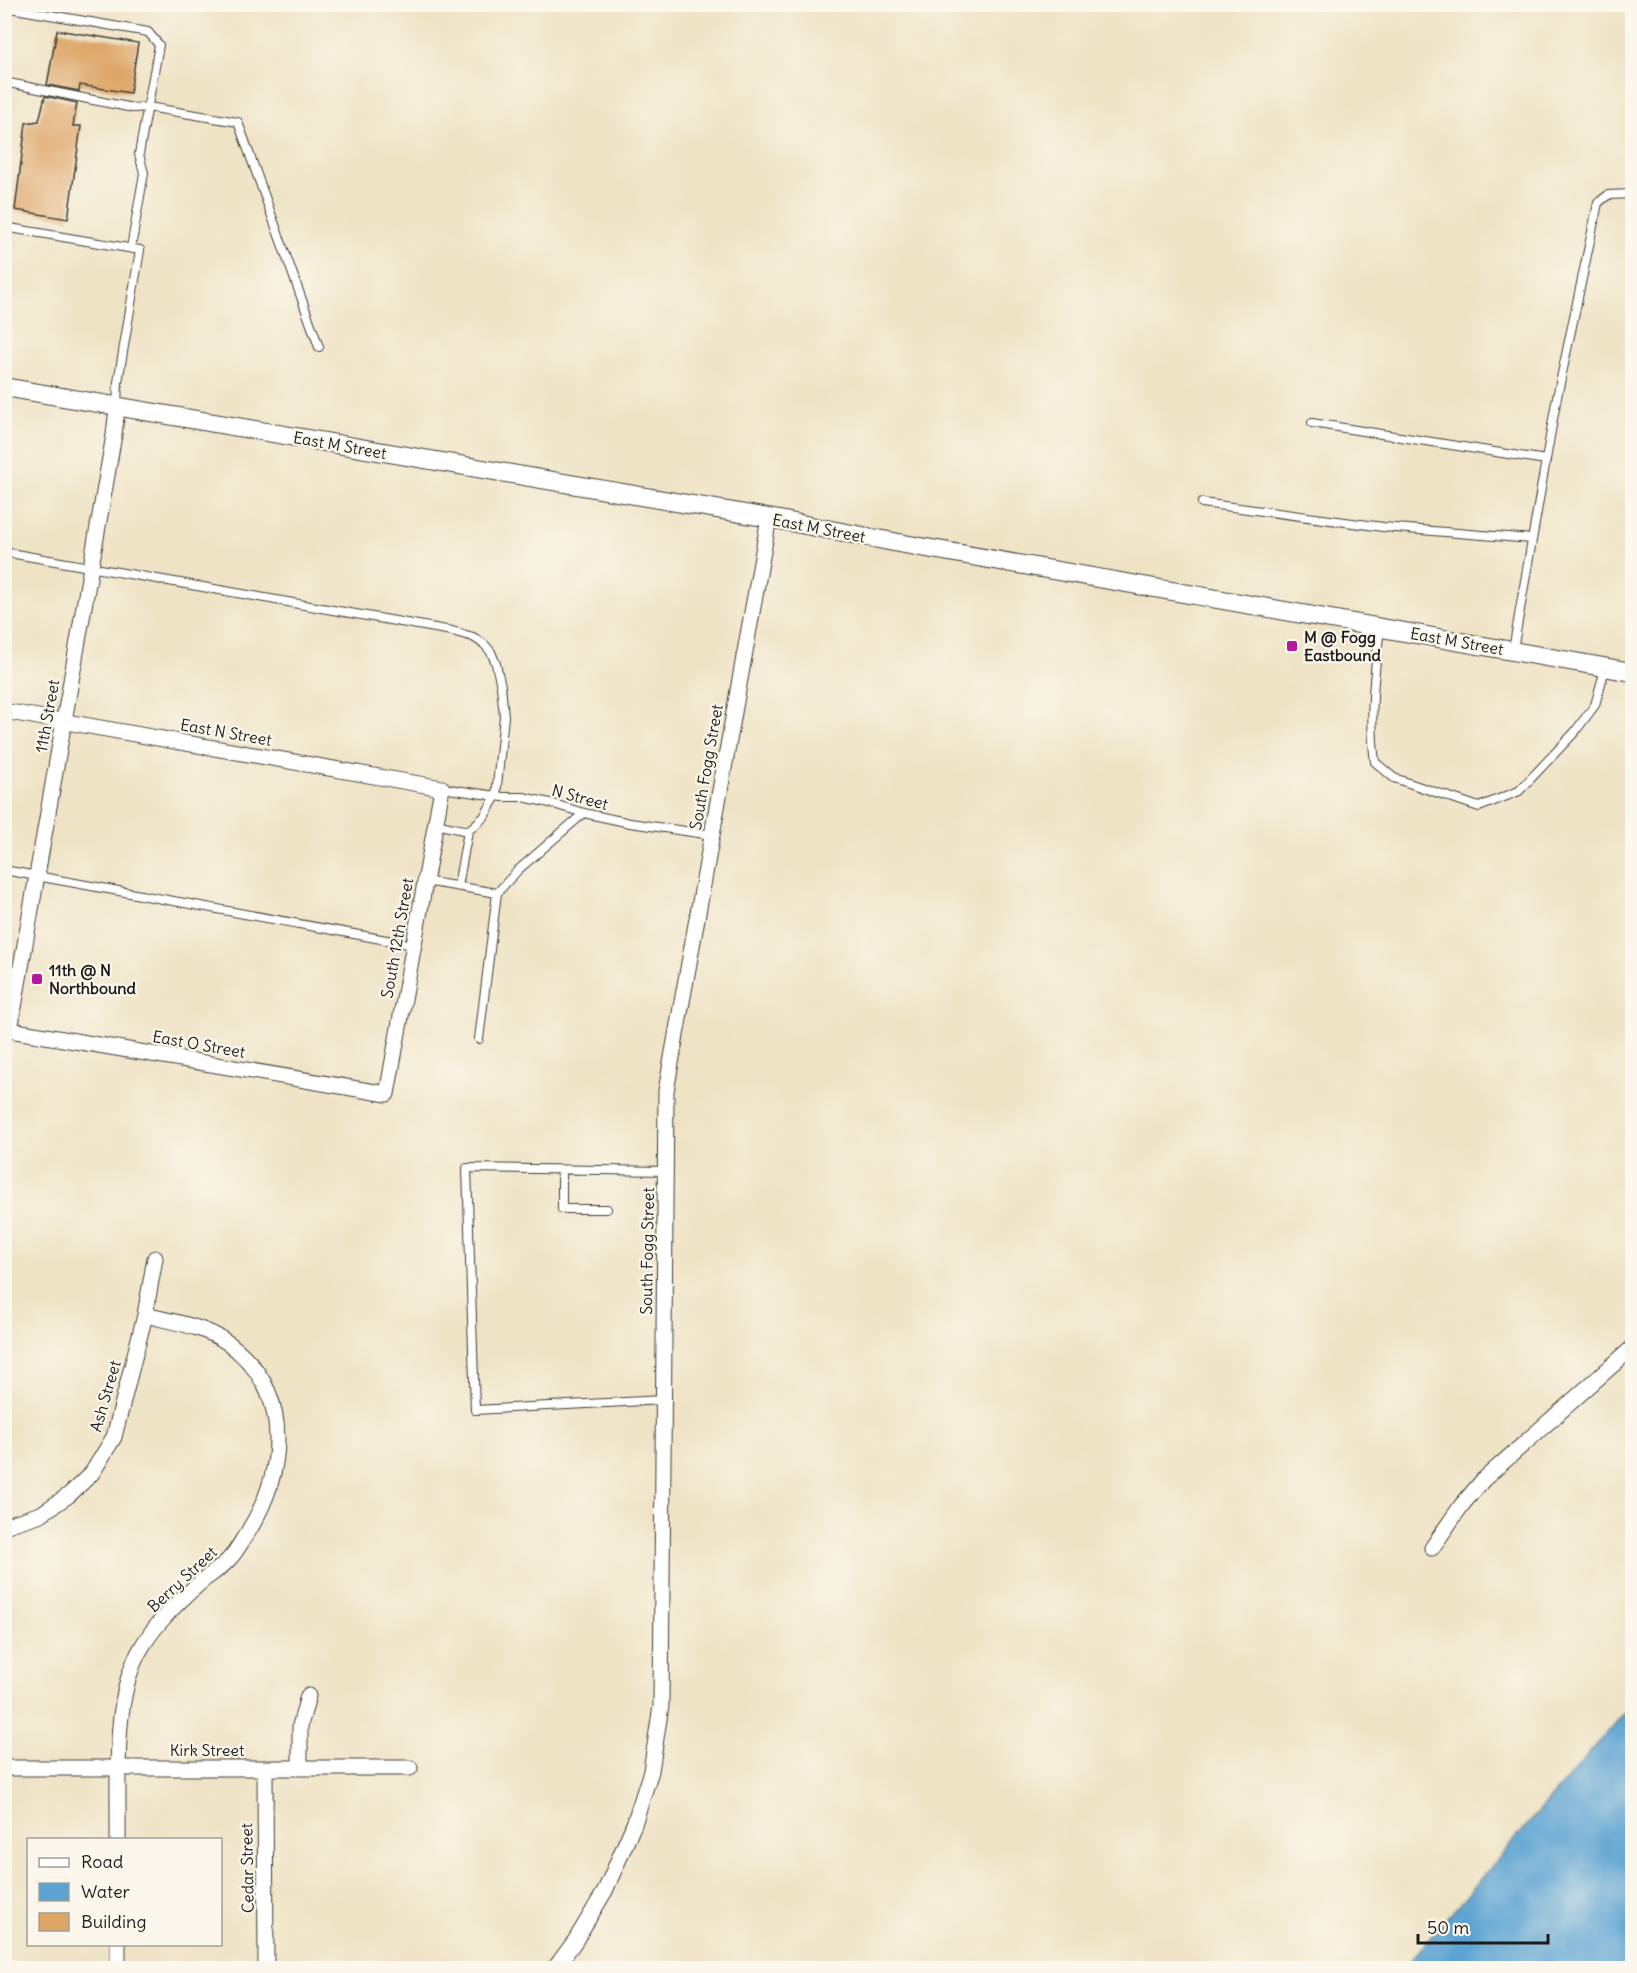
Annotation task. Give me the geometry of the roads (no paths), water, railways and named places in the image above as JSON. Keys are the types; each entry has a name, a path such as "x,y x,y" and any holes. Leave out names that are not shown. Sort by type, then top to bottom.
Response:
{"street":[{"name":"East M Street","path":"4,387 768,518 903,544 1632,672"},
{"name":"11th Street","path":"7,1029 38,875 117,408"},
{"name":"South Fogg Street","path":"555,1968 606,1891 634,1824 651,1771 661,1706 666,1091 768,518"},
{"name":"East N Street","path":"4,711 442,788"},
{"name":"South 12th Street","path":"387,1094 442,788"},
{"name":"East O Street","path":"7,1029 387,1094"},
{"name":"Ash Street","path":"4,1526 41,1514 69,1495 92,1473 114,1437 145,1315 155,1258"},
{"name":"Berry Street","path":"118,1838 123,1697 139,1652 166,1615 231,1558 266,1500 276,1459 278,1426 270,1394 257,1373 237,1350 205,1329 145,1315"},
{"path":"1432,1548 1483,1480 1632,1348"},
{"path":"300,1768 300,1726 308,1696"},
{"name":"Kirk Street","path":"4,1768 410,1768"},
{"name":"Cedar Street","path":"265,1768 266,1968"},
{"path":"118,1946 118,1968"}],"lane":[{"path":"4,7 148,32 159,45 139,154 144,173 131,248"},
{"path":"4,82 133,108 148,107 238,122 319,347"},
{"path":"1513,651 1556,402 1598,203 1608,195 1632,194"},
{"path":"4,226 140,250 118,382 117,408"},
{"path":"1312,423 1546,460"},
{"path":"1202,503 1383,528 1532,539"},
{"path":"4,552 473,637 484,644 491,652 496,664 504,716 496,796 484,817 468,831 458,886"},
{"path":"1380,628 1371,732 1375,762 1394,778 1479,807 1519,791 1574,733 1595,705 1606,667"},
{"name":"N Street","path":"442,788 496,796 523,797 630,823 712,834"},
{"path":"479,1039 497,893 518,870 584,813"},
{"path":"435,824 468,831"},
{"path":"4,870 414,945"},
{"path":"425,881 497,893"},
{"path":"663,1400 475,1410 467,1168 666,1171"},
{"path":"562,1170 562,1209 607,1209"}],"water":[{"path":"1632,1704 1632,1968 1404,1968"}],"place":[{"name":"M @ Fogg Eastbound","path":"1292,646"},
{"name":"11th @ N Northbound","path":"37,979"}]}
